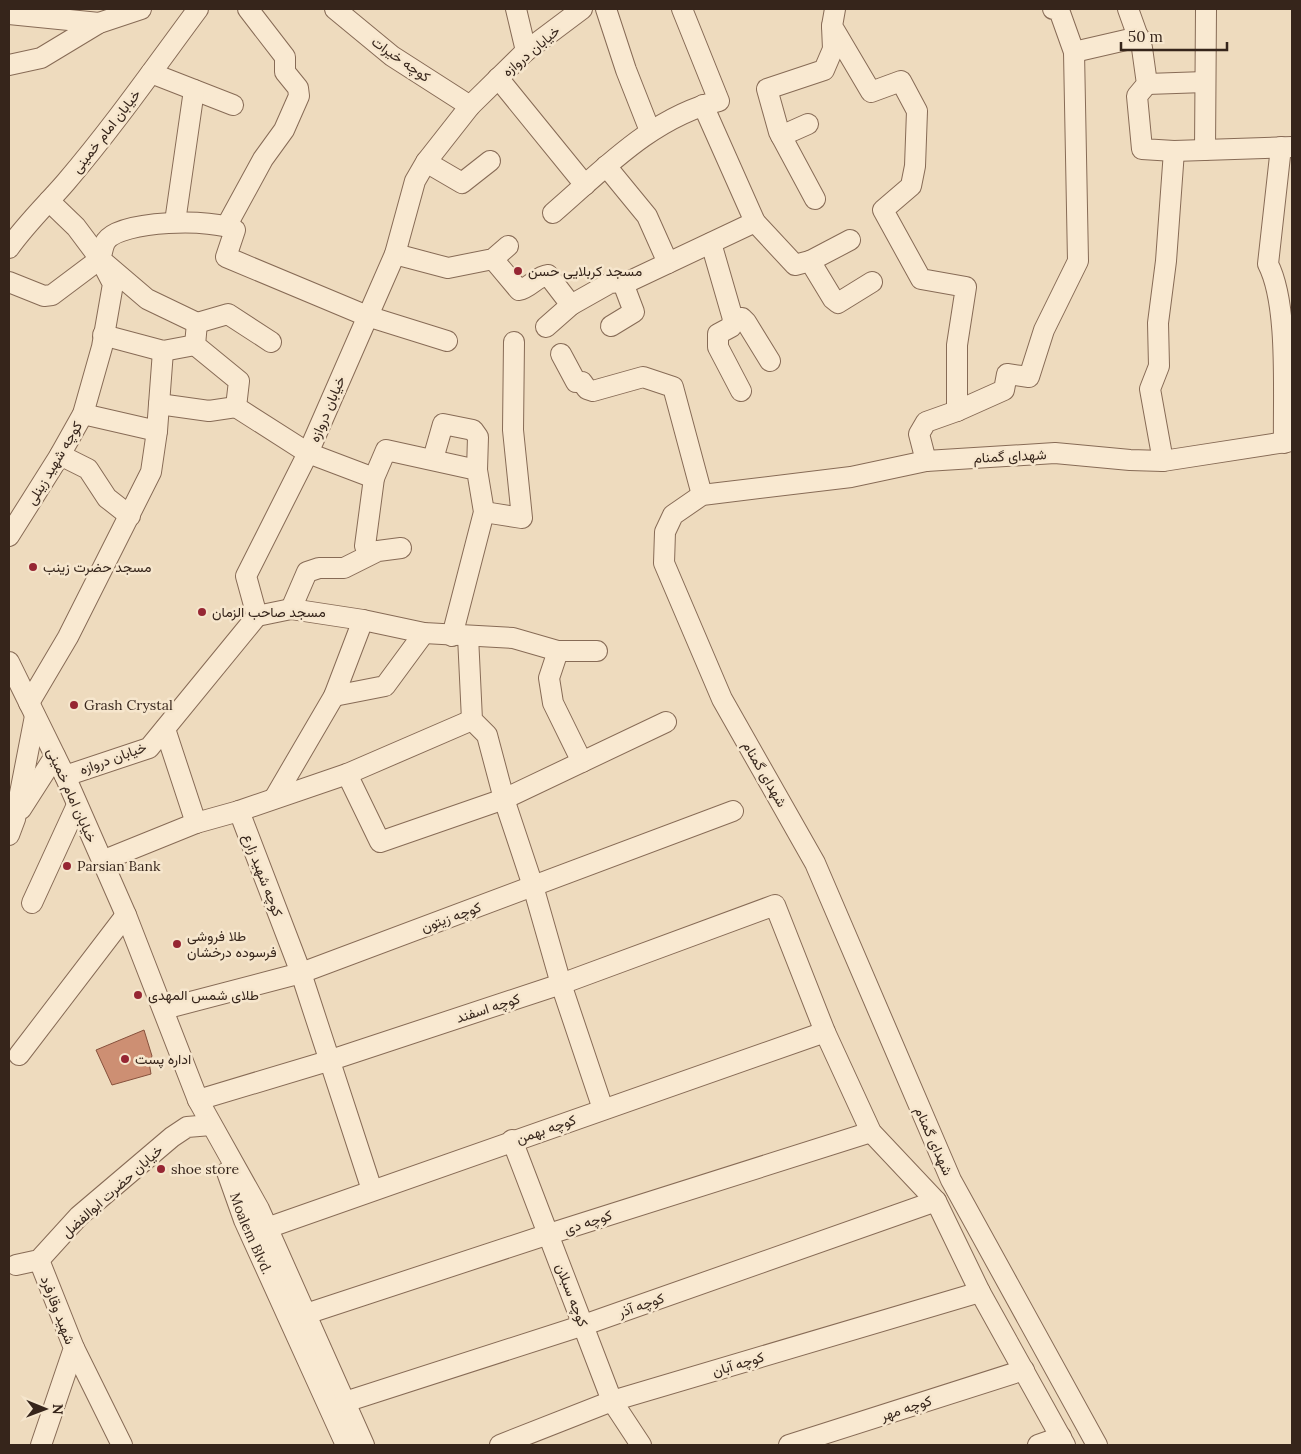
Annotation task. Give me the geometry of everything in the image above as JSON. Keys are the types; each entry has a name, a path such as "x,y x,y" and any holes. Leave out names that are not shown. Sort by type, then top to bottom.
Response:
{"street":[{"path":"9,65 41,58 99,23 142,9"},
{"name":"خیابان امام خمینی","path":"9,248 95,146 198,9"},
{"path":"227,225 263,159 284,130 297,104 298,88 285,72 285,57 248,9"},
{"name":"کوچه خیرات","path":"335,9 392,56 470,106"},
{"path":"516,9 526,51"},
{"name":"خیابان دروازه","path":"65,776 149,748 256,616 246,576 308,454 395,254 415,180 426,162 470,106 526,51 582,9"},
{"path":"606,9 626,70 650,131"},
{"path":"553,214 606,166 650,131 703,105 719,101 682,9"},
{"path":"926,461 919,434 926,422 957,411 1004,390 1007,374 1029,377 1044,330 1078,261 1074,52 1059,10 1053,9"},
{"path":"1128,9 1140,37 1147,84"},
{"path":"1205,150 1206,9"},
{"path":"9,14 99,23"},
{"path":"834,17 871,92 901,81 916,112 915,166 912,186 883,210 921,279 966,287 957,345 957,411"},
{"path":"815,199 781,136 767,90 824,70 833,49 834,17"},
{"path":"1074,52 1140,37"},
{"path":"151,74 233,105"},
{"path":"498,78 585,185"},
{"path":"1205,82 1147,84 1137,96 1142,149 1174,151 1286,147 1268,264 1276,279 1281,312 1288,442"},
{"path":"175,222 194,90"},
{"path":"703,105 755,222 794,265 810,261 850,240"},
{"path":"781,136 808,124"},
{"path":"1164,461 1150,389 1160,366 1158,323 1166,261 1174,151"},
{"path":"426,162 462,183 490,162"},
{"path":"606,166 647,216 668,263"},
{"path":"49,201 76,227 100,259 147,298 197,323 228,314 270,342"},
{"path":"9,282 44,296 52,295 100,259 106,241 119,231 175,222 227,225 235,230 226,257 367,316 447,341"},
{"path":"546,327 572,305 610,283 623,284 755,222"},
{"path":"711,243 733,319 731,327 718,334 718,347 741,390"},
{"path":"395,254 443,268 500,252 519,290 528,287 544,275 548,275 572,305"},
{"name":"کوچه شهید زینلی","path":"9,536 60,455 83,414 103,335 112,284 100,259"},
{"path":"810,261 833,299 838,303 872,282"},
{"path":"611,326 634,312 623,284"},
{"path":"733,319 742,318 746,322 770,361"},
{"path":"195,346 197,323"},
{"path":"103,335 163,350 195,346 239,381 236,407"},
{"path":"484,512 522,518 513,430 514,342"},
{"path":"12,827 32,710 151,472 157,431 163,350"},
{"path":"561,354 576,382 582,382 587,389 593,391 643,377 673,387 702,495"},
{"path":"159,404 209,411 236,407 308,454 374,478"},
{"path":"83,414 157,431"},
{"path":"433,459 442,424 473,430 478,438 477,470 484,512 460,636 472,720 487,735 504,799 533,886 561,984 603,1109"},
{"name":"شهدای گمنام","path":"1097,1445 951,1180 815,864 722,699 664,563 665,532 673,515 702,495 851,477 926,461 1055,454 1164,461 1288,442"},
{"path":"369,554 365,546 374,478 386,450 477,470"},
{"path":"60,455 88,469 107,498 130,516"},
{"path":"291,609 307,572 319,568 344,568 369,554 401,548"},
{"path":"256,616 291,609 362,620 424,633 513,638 558,651 597,651"},
{"path":"275,798 334,696 362,620"},
{"path":"334,696 385,686 424,633"},
{"path":"558,651 549,678 554,703 582,762"},
{"name":"خیابان امام خمینی","path":"9,662 65,776 126,915 198,1100 211,1125"},
{"path":"102,861 196,823 239,811 347,774 472,720"},
{"path":"347,774 380,842 504,799 666,722"},
{"path":"165,729 196,823"},
{"path":"12,827 55,756"},
{"path":"32,903 77,805"},
{"name":"کوچه زیتون","path":"164,1009 301,972 733,810"},
{"name":"کوچه شهید زارع","path":"239,811 301,972 328,1061 372,1190"},
{"name":"کوچه اسفند","path":"198,1100 328,1061 561,984 775,905 825,1032"},
{"path":"19,1055 126,915"},
{"path":"825,1032 871,1132 936,1201 980,1292 1063,1441 1038,1445"},
{"name":"کوچه بهمن","path":"267,1228 512,1140 825,1032"},
{"name":"Moalem Blvd.","path":"211,1125 259,1209 364,1445"},
{"name":"Moalem Blvd.","path":"211,1125 244,1220 346,1445"},
{"name":"خیابان حضرت ابوالفضل","path":"39,1260 79,1216 172,1137 187,1127 211,1125"},
{"name":"کوچه دی","path":"306,1314 549,1234 871,1132"},
{"name":"کوچه سبلان","path":"512,1140 612,1402 641,1445"},
{"name":"کوچه آذر","path":"345,1402 584,1326 936,1201"},
{"path":"11,1265 39,1260"},
{"name":"شهید وقارفرد","path":"39,1260 74,1348 42,1445"},
{"name":"کوچه آبان","path":"500,1445 612,1402 980,1292"},
{"path":"74,1348 122,1445"},
{"name":"کوچه مهر","path":"789,1445 1024,1370"}],"building":[{"name":"اداره پست","path":"144,1030 152,1056 149,1062 151,1074 112,1085 96,1050"}],"place":[{"name":"مسجد کربلایی حسن","path":"518,271"},
{"name":"مسجد حضرت زینب","path":"33,567"},
{"name":"مسجد صاحب الزمان","path":"202,612"},
{"name":"Grash Crystal","path":"74,705"},
{"name":"Parsian Bank","path":"67,866"},
{"name":"طلا فروشی فرسوده درخشان","path":"177,944"},
{"name":"طلای شمس المهدی","path":"138,995"},
{"name":"اداره پست","path":"125,1059"},
{"name":"shoe store","path":"161,1169"}]}
